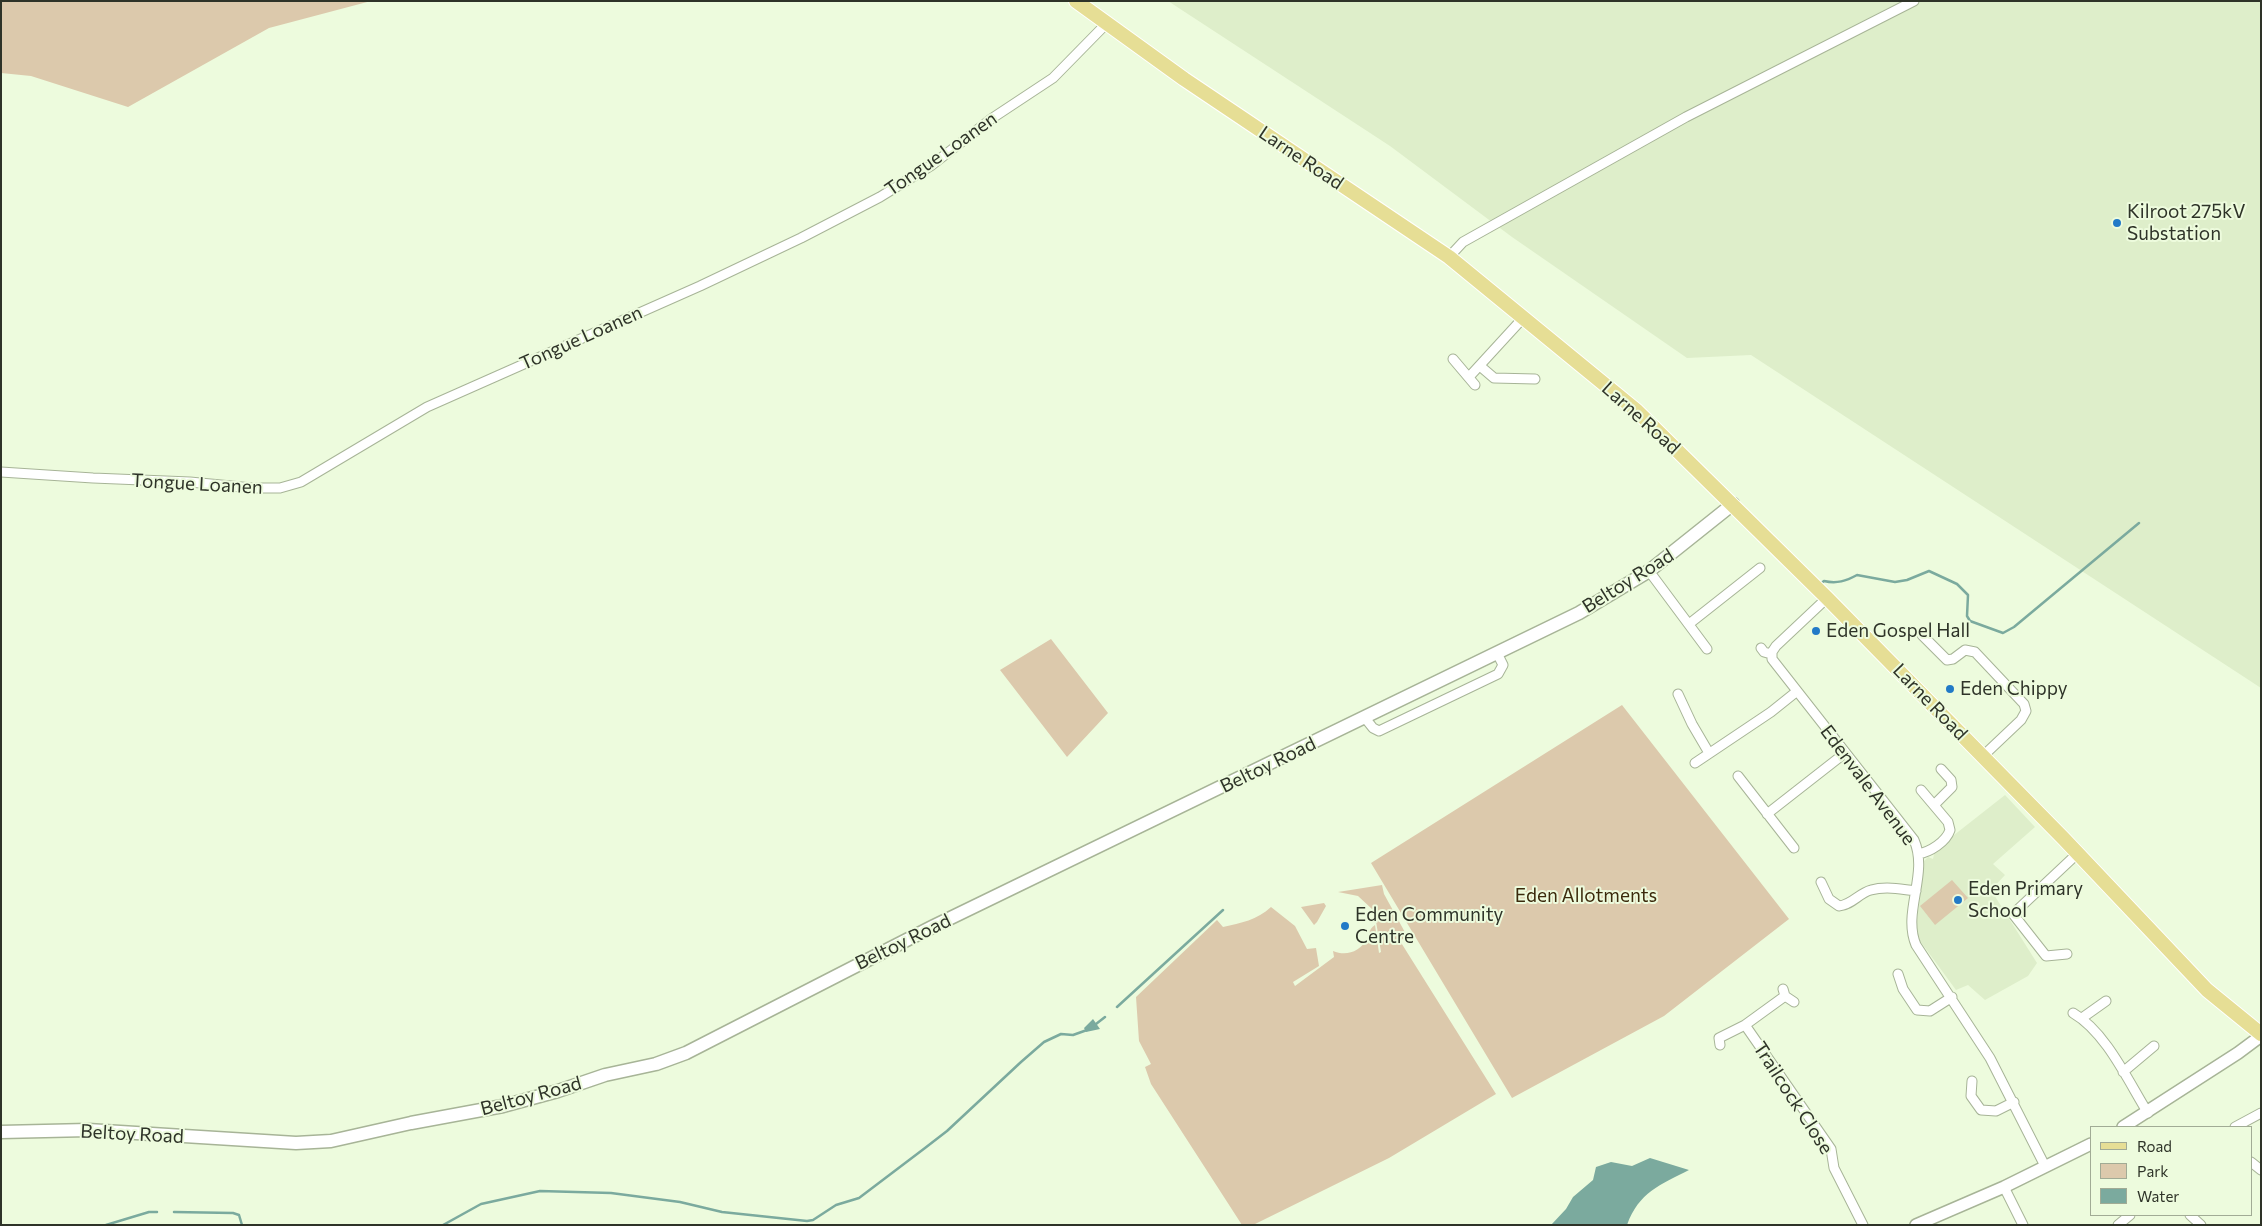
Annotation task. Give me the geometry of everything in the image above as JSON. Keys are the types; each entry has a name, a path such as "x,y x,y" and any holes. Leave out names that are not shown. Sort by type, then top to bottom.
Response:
{"main road":[{"name":"Larne Road","path":"1076,1 1184,79 1449,257 1637,411 1733,504 1983,756 2078,853 2207,990 2261,1035"},
{"name":"Beltoy Road","path":"1,1132 88,1130 288,1143 331,1141 411,1123 503,1106 558,1091 605,1075 656,1064 686,1052 941,923 1579,613 1649,571 1733,504"}],"street":[{"path":"1449,257 1463,242 1686,118 1914,1"},
{"name":"Tongue Loanen","path":"1,472 190,482 252,488 280,488 302,482 428,407 708,282 801,238 880,197 932,165 991,119 1053,78 1106,24"},
{"path":"1469,377 1524,317"},
{"path":"1453,358 1475,385"},
{"path":"1480,366 1494,378 1535,379"},
{"path":"1689,624 1760,568"},
{"path":"1649,571 1707,648"},
{"path":"1761,648 1764,652 1771,654 1776,646 1827,598"},
{"path":"1922,635 1947,660 1953,659 1965,650 1975,652 2024,704 2026,711 2021,720 1983,756"},
{"path":"1365,718 1373,728 1379,731 1498,674 1503,665 1497,653"},
{"name":"Edenvale Avenue","path":"1771,654 1774,664 1911,835 1918,854 1912,926 1914,941 1990,1058 2045,1166"},
{"path":"1694,763 1771,712 1796,692"},
{"path":"1678,694 1692,724 1709,753"},
{"path":"1768,814 1845,753"},
{"path":"1934,805 1952,787 1951,780 1941,769"},
{"path":"1738,776 1794,848"},
{"path":"1918,854 1928,851 1949,834 1948,822 1921,790"},
{"path":"2067,954 2046,956 2013,914 2078,853"},
{"path":"1821,882 1829,899 1839,906 1847,905 1871,890 1889,888 1916,891"},
{"path":"1898,974 1911,1003 1922,1012 1930,1011 1952,997"},
{"name":"Trailcock Close","path":"1718,1038 1746,1026 1784,993 1794,1002"},
{"path":"2082,1018 2106,1001"},
{"path":"2073,1013 2082,1018 2102,1040 2148,1113"},
{"name":"Trailcock Close","path":"1746,1026 1831,1149 1834,1168 1863,1225"},
{"path":"2125,1126 2238,1054 2261,1035"},
{"path":"2122,1072 2154,1046"},
{"path":"1972,1081 1971,1096 1981,1110 1996,1112 2014,1102"},
{"path":"2237,1126 2261,1113"},
{"path":"1916,1225 2004,1187 2090,1144"},
{"path":"2004,1187 2023,1225"},
{"path":"2118,1225 2129,1216"},
{"path":"2191,1216 2201,1225"}],"shaded area":[{"path":"1168,1 2261,1 2261,688 1751,355 1687,358 1512,237 1390,146"},
{"name":"Eden Primary School","path":"2005,795 2035,827 1993,864 2005,875 1991,890 2037,963 2028,976 1985,1000 1968,985 1956,990 1920,941 1916,931 1923,862 1928,857 1933,859 1935,850"}],"green space":[{"path":"1,1 371,1 269,28 128,107 31,76 1,73"},
{"path":"1051,639 1108,713 1067,757 1000,670"},
{"name":"Eden Allotments","path":"1622,705 1789,919 1664,1016 1512,1098 1371,863"},
{"path":"1952,880 1968,898 1935,925 1920,906"},
{"path":"1382,885 1384,894 1407,936 1400,941 1496,1094 1389,1158 1253,1225 1242,1225 1151,1084 1145,1067 1151,1064 1139,1041 1136,997 1217,920 1223,927 1236,924 1254,918 1271,907 1295,926 1307,949 1316,948 1319,966 1293,982 1295,986 1334,957 1333,951 1348,953 1361,947 1375,925 1379,953 1381,952 1374,909 1358,896 1338,892"},
{"path":"1324,903 1326,906 1314,925 1301,907"}],"water":[{"path":"1093,1019 1100,1029 1086,1032 1084,1028"},
{"path":"1650,1158 1689,1170 1660,1185 1644,1197 1627,1225 1551,1225 1566,1209 1573,1197 1593,1180 1596,1167 1611,1162 1632,1166"}],"waterway":[{"path":"1820,584 1824,581 1841,581 1857,575 1895,582 1907,580 1929,571 1957,584 1968,595 1967,616 1970,621 2003,633 2014,627 2139,523"},
{"path":"1117,1007 1223,910"},
{"path":"1096,1024 1105,1017"},
{"path":"443,1225 481,1204 540,1191 611,1193 680,1202 722,1212 807,1221 813,1220 836,1205 859,1198 925,1148 947,1131 1044,1042 1061,1034 1073,1035 1087,1030"},
{"path":"106,1225 149,1212 157,1212"},
{"path":"174,1212 233,1213 239,1215 242,1225"}],"place":[{"name":"Kilroot 275kV Substation","path":"2117,223"},
{"name":"Eden Gospel Hall","path":"1816,631"},
{"name":"Eden Chippy","path":"1950,689"},
{"name":"Eden Primary School","path":"1958,900"},
{"name":"Eden Community Centre","path":"1345,926"}]}
